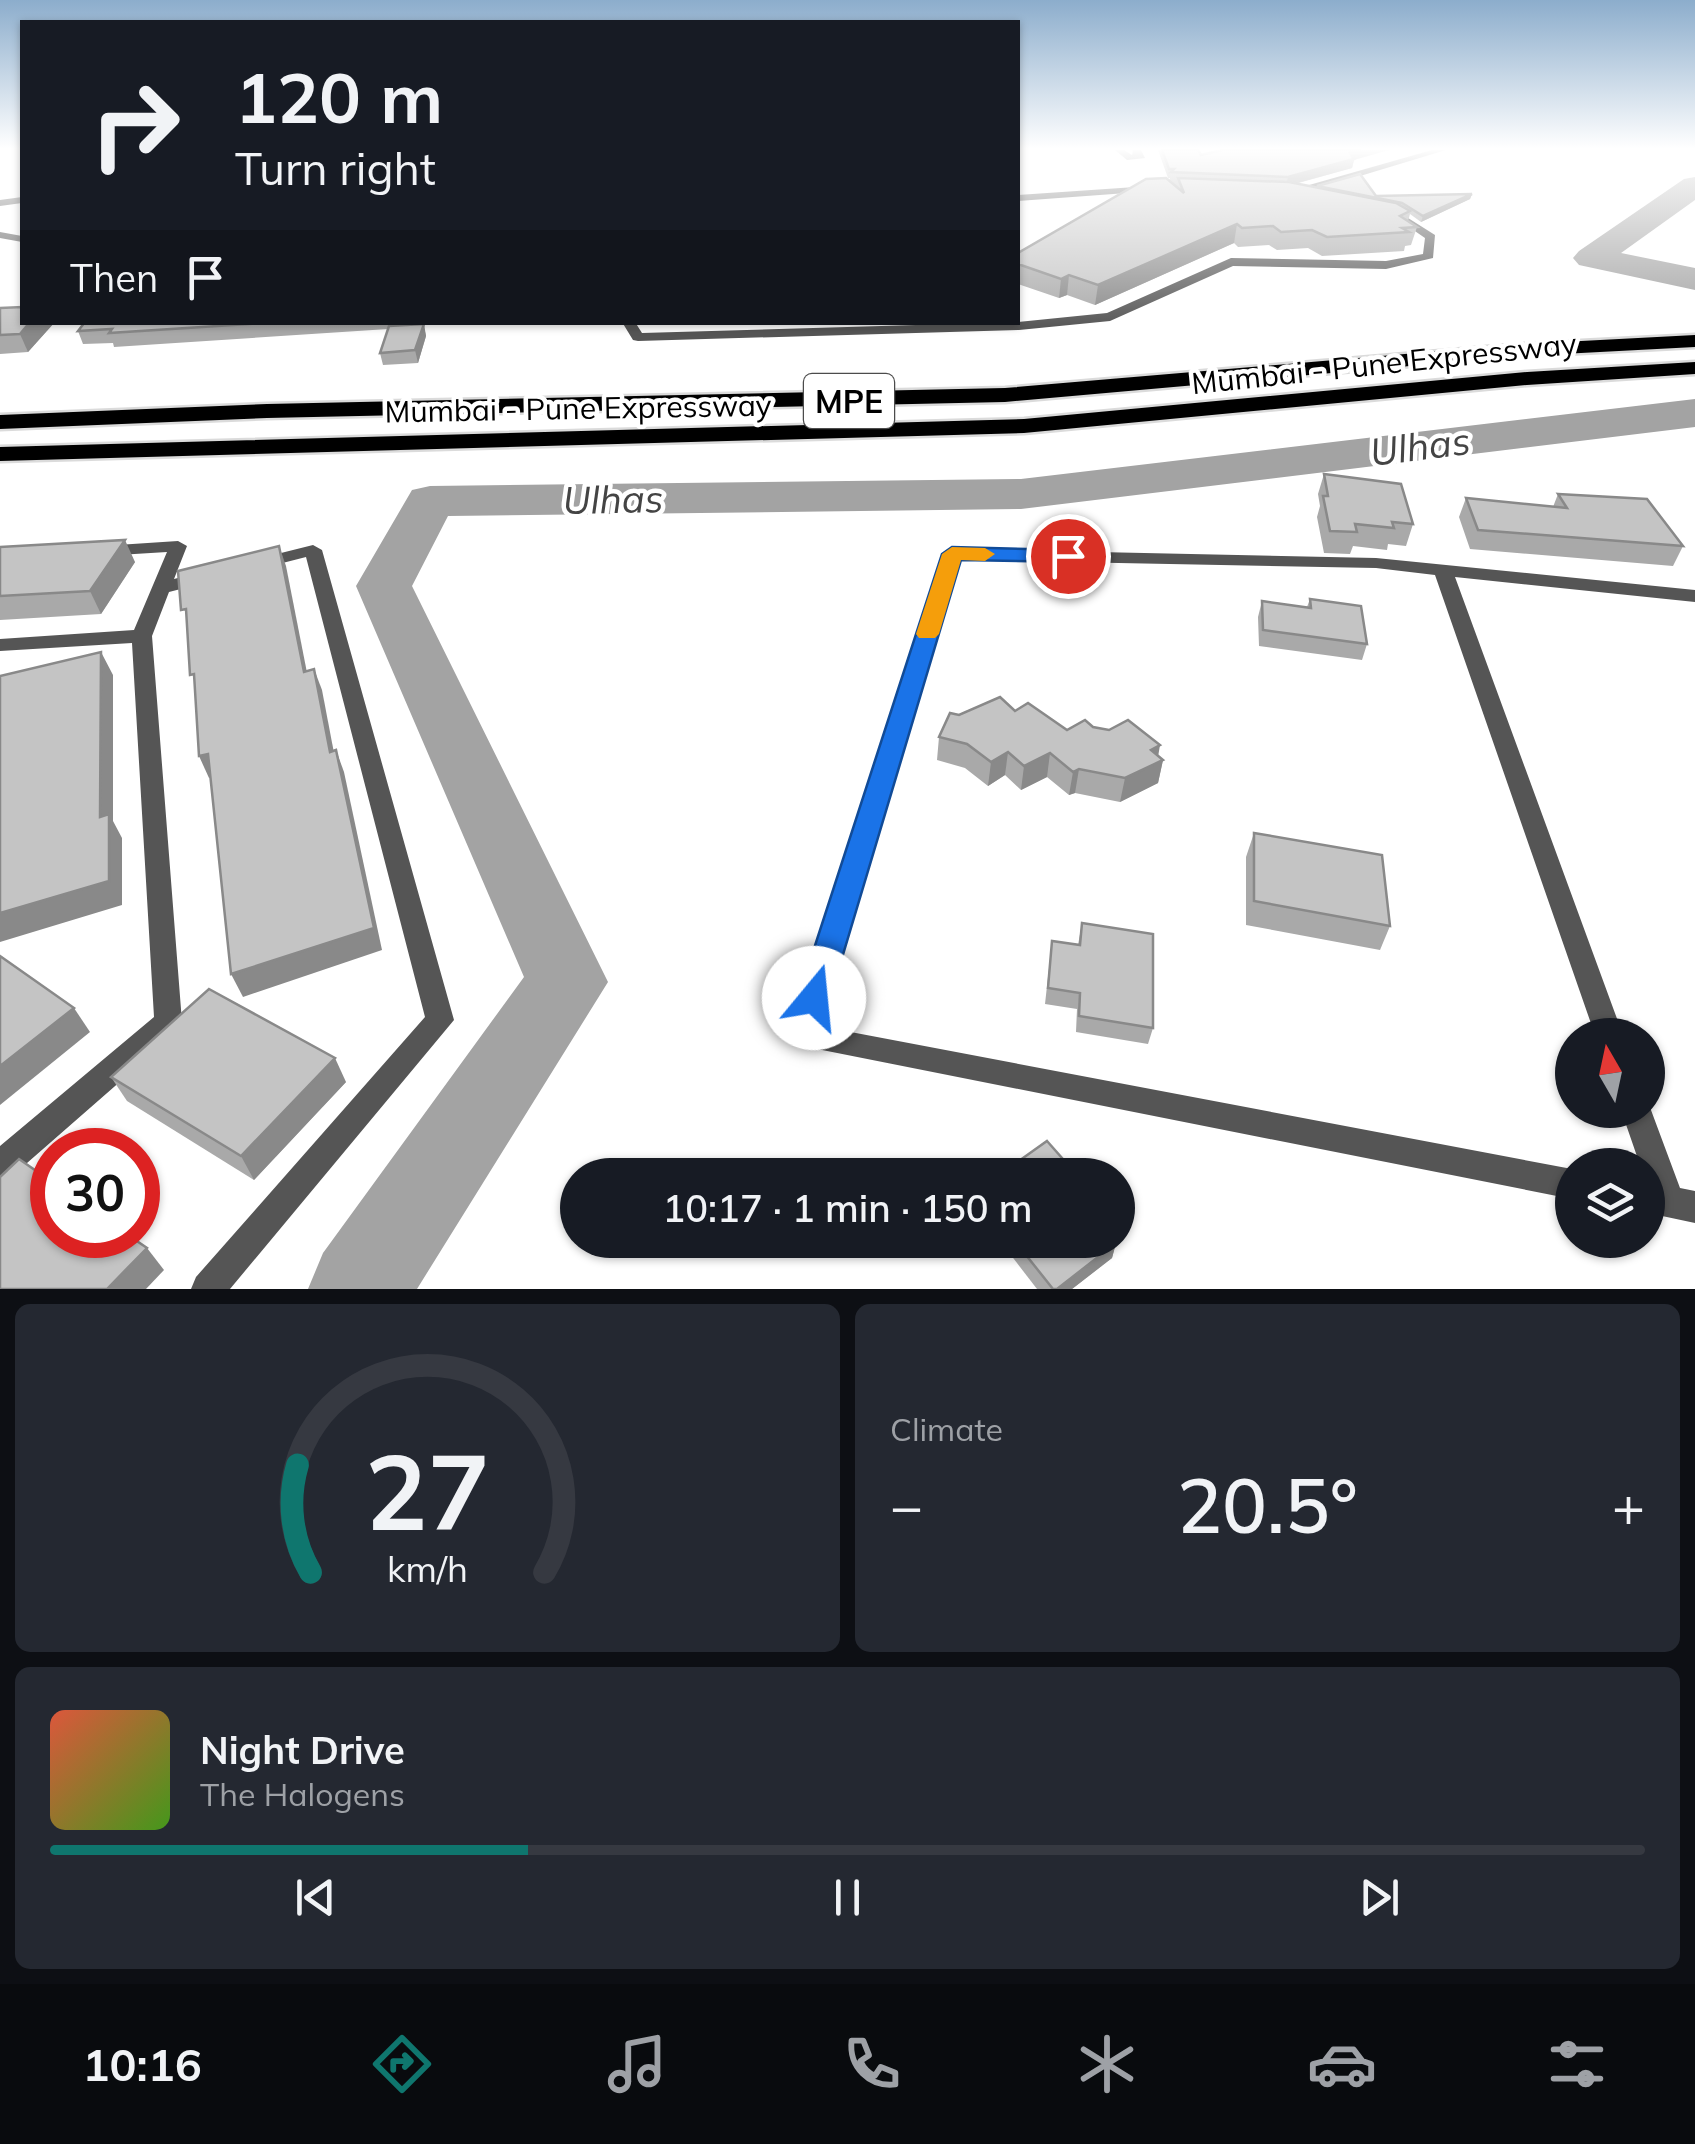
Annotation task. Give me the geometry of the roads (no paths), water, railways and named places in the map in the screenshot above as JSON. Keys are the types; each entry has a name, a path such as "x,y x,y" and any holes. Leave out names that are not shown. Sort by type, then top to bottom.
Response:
{"highway":[{"name":"Mumbai - Pune Expressway","path":"0,422 267,411 1005,395 1112,389 1480,351 1695,341"},
{"name":"Mumbai - Pune Expressway","path":"0,454 244,443 1000,427 1136,419 1517,378 1695,368"}],"street":[{"path":"630,325 638,337 1019,326 1110,318 1231,262 1386,265 1429,256 1431,237 1396,214 1381,210"},
{"path":"0,1166 168,1022 142,636 178,546 79,552"},
{"path":"162,588 313,550 440,1020 208,1289"},
{"path":"1555,1181 802,1035 952,554 1376,563 1695,596"},
{"path":"1443,570 1603,1018"},
{"path":"0,644 142,636"},
{"path":"1643,1128 1670,1202"}],"waterway":[{"name":"Ulhas","path":"1660,210 1591,258 1695,279"},
{"name":"Ulhas","path":"359,1289 567,982 384,586 430,501 1021,494 1695,413"}]}
